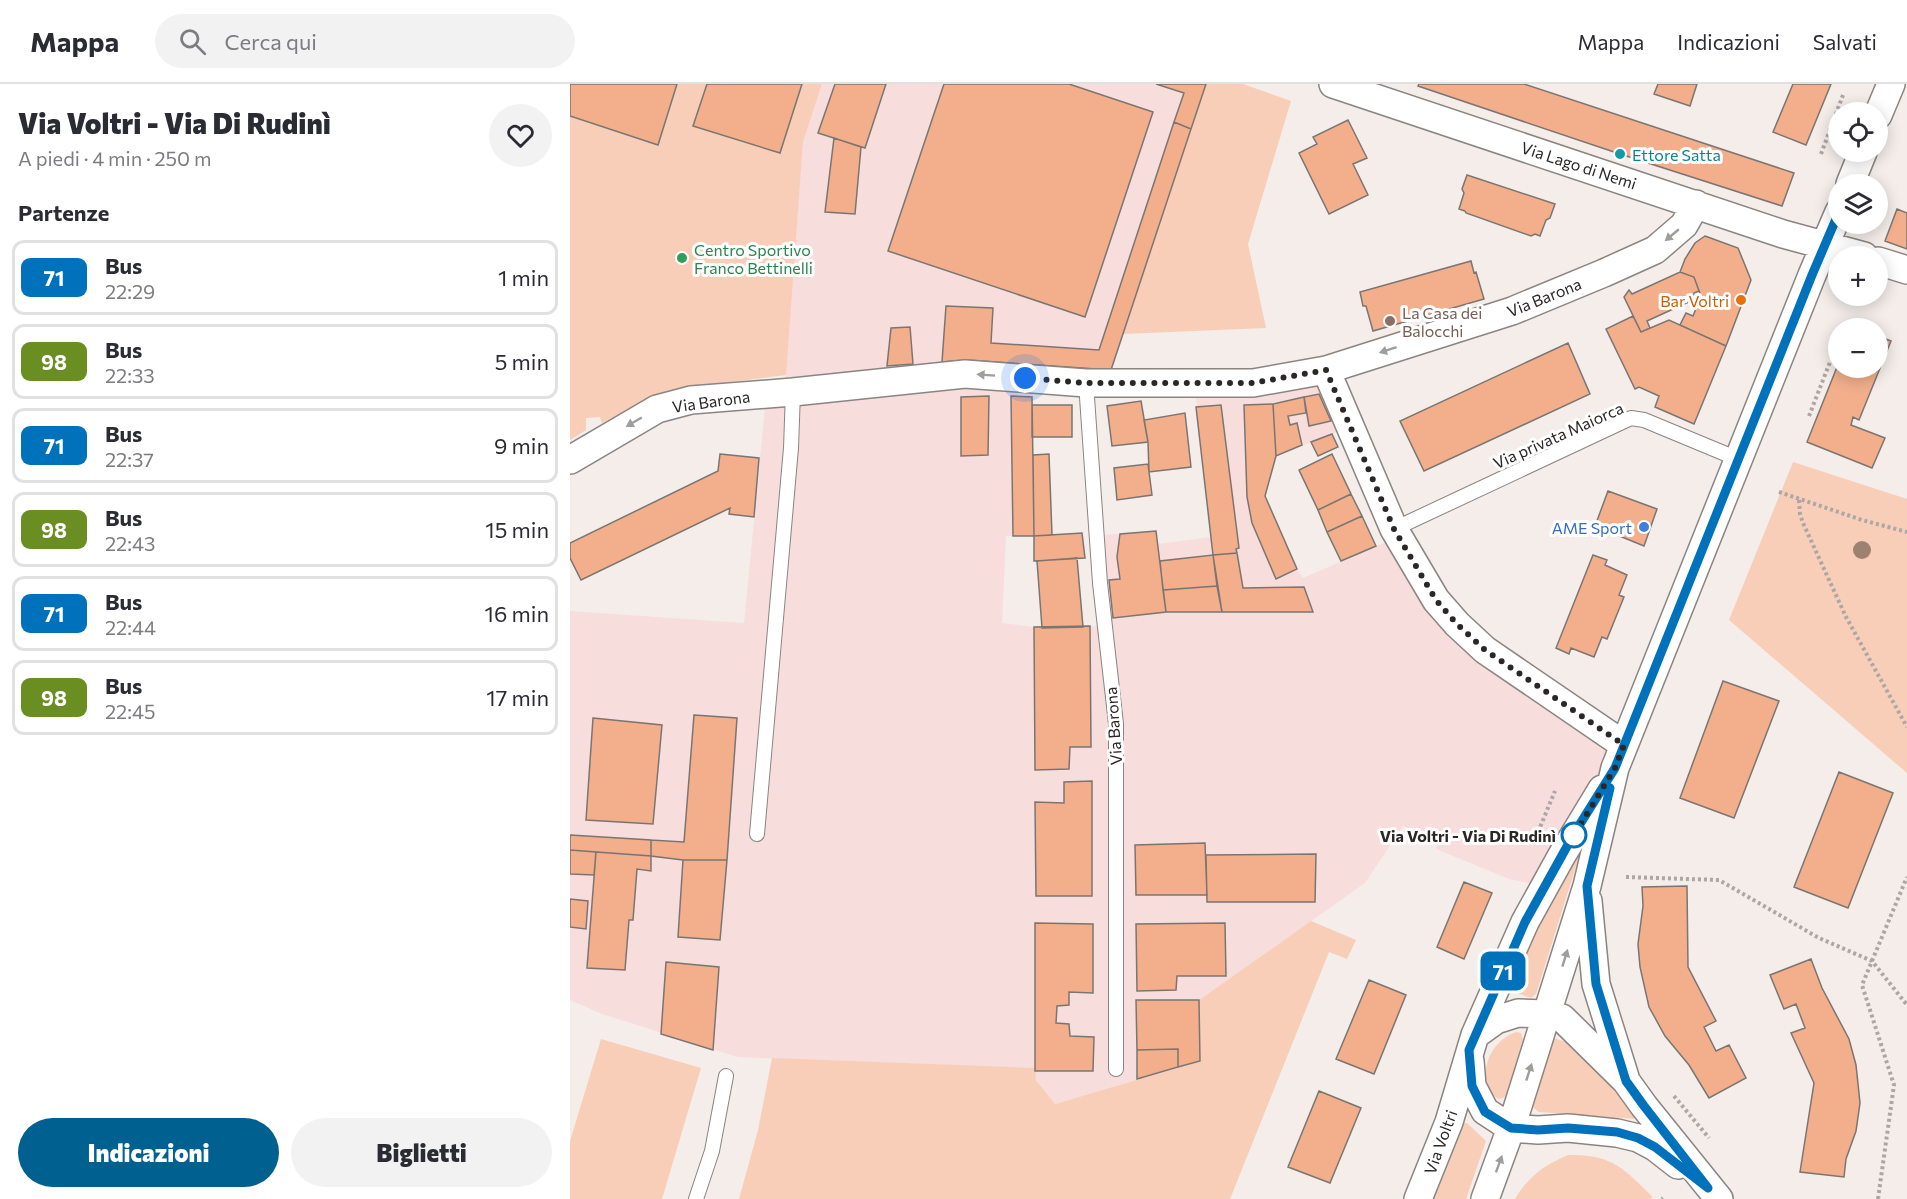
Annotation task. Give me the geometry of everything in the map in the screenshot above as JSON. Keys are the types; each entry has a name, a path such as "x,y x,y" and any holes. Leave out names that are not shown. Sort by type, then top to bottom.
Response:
{"street":[{"name":"Via Lago di Nemi","path":"1333,84 1783,234 1829,246"},
{"path":"1883,102 1891,84"},
{"name":"Via Barona","path":"570,460 657,410 691,400 965,374 1086,383 1253,383 1326,370 1512,311 1604,273 1655,250 1684,225 1696,204"},
{"name":"Via Voltri","path":"1485,1199 1511,1128 1587,886 1619,757 1830,234"},
{"path":"1888,264 1907,270"},
{"path":"1326,370 1394,529 1436,600 1485,650 1619,757"},
{"name":"Via Voltri","path":"1418,1199 1449,1122 1472,1043 1525,922 1619,757"},
{"path":"1587,886 1596,984 1626,1081"},
{"path":"1472,1043 1496,1020 1518,1013 1547,1014 1564,1020 1626,1081 1713,1193"},
{"name":"Via Voltri","path":"1472,1043 1472,1086 1485,1112 1511,1128"},
{"path":"1511,1128 1538,1130 1568,1128 1617,1132 1638,1138 1655,1147 1713,1193"}],"lane":[{"name":"Via Barona","path":"1086,383 1100,583 1116,724 1116,1069"},
{"path":"758,834 791,448 793,392"},
{"name":"Via privata Maiorca","path":"1394,529 1631,418 1642,419 1738,459"},
{"path":"696,1199 712,1151 726,1076"}],"path":[{"path":"1821,154 1843,95"},
{"path":"1809,416 1828,367"},
{"path":"1779,492 1862,520 1907,532"},
{"path":"1799,500 1803,523 1846,617 1907,727"},
{"path":"1538,831 1555,791"},
{"path":"1626,877 1719,880 1819,938 1872,961 1907,1005"},
{"path":"1878,1199 1894,1085 1862,985 1907,877"},
{"path":"1674,1096 1709,1138"}],"shaded area":[{"name":"Centro Sportivo Franco Bettinelli","path":"570,84 822,84 803,142 786,375 677,389 654,396 602,423 600,417 586,418 586,430 570,440"},
{"path":"822,84 1206,84 1111,370 784,391 803,141"},
{"path":"1206,84 1243,84 1291,101 1248,244 1266,328 1123,334"},
{"path":"1324,376 1347,428 1277,456 1265,496 1303,578 1393,539 1432,604 1615,744 1601,787 1534,884 1509,879 1436,849 1439,842 1403,826 1365,883 1199,1000 1200,1061 1054,1104 1036,1079 1034,1068 738,1057 602,1014 570,1000 570,611 744,623 766,397 1035,381 1032,405 1034,536 1006,536 1002,623 1042,628 1108,626 1102,535 1156,531 1158,544 1211,537 1195,388"},
{"path":"1793,462 1907,499 1907,773 1729,620"},
{"path":"1580,848 1536,994 1531,998 1507,989 1528,934"},
{"path":"1311,921 1356,940 1347,959 1329,952 1230,1199 739,1199 758,1130 772,1058 1035,1068 1036,1080 1055,1104 1200,1061 1199,1000"},
{"path":"1517,1032 1521,1033 1523,1039 1506,1095 1498,1099 1491,1091 1487,1081 1488,1061 1499,1043 1507,1036"},
{"path":"1557,1038 1575,1047 1639,1116 1638,1119 1539,1112 1532,1107 1532,1098 1550,1042"},
{"path":"601,1039 701,1068 662,1199 570,1199 570,1141"},
{"path":"1463,1123 1467,1123 1486,1141 1466,1199 1430,1199"},
{"path":"1568,1155 1583,1155 1606,1160 1625,1171 1653,1197 1650,1199 1515,1199 1537,1172"}],"building":[{"path":"570,84 677,84 658,145 570,116"},
{"path":"707,84 802,84 780,153 693,126"},
{"path":"835,84 886,84 865,148 818,133"},
{"path":"944,84 1069,84 1153,112 1085,317 888,251"},
{"path":"1156,84 1206,84 1191,129 1174,122 1184,93"},
{"path":"1419,84 1524,84 1794,173 1782,206 1620,154 1418,86"},
{"path":"1658,84 1697,84 1690,106 1654,94"},
{"path":"1793,84 1831,84 1806,145 1773,132"},
{"path":"1348,120 1367,158 1353,164 1368,195 1329,214 1299,153 1317,144 1313,137"},
{"path":"1174,122 1191,129 1111,370 967,360 942,362 946,306 993,308 991,343 1099,350"},
{"path":"834,138 861,147 855,214 825,212"},
{"path":"1467,175 1555,204 1540,236 1535,234 1531,236 1459,209"},
{"path":"1897,209 1907,213 1907,249 1885,241"},
{"path":"1705,236 1738,248 1751,280 1726,346 1680,325 1686,313 1693,316 1701,296 1694,277 1680,272 1695,243"},
{"path":"1471,261 1484,299 1373,331 1360,292"},
{"path":"1680,272 1694,277 1699,291 1694,293 1691,301 1647,321 1650,328 1641,332 1624,297 1629,290 1632,294"},
{"path":"1633,316 1641,332 1669,320 1726,346 1694,424 1655,407 1659,396 1639,387 1635,389 1606,329"},
{"path":"910,327 913,364 887,366 891,328"},
{"path":"1568,343 1590,394 1424,471 1400,421"},
{"path":"1833,378 1876,378 1859,420 1853,417 1851,425 1885,438 1872,468 1807,442"},
{"path":"1319,394 1331,421 1309,426 1304,397"},
{"path":"989,396 988,455 961,456 961,397"},
{"path":"1011,396 1032,397 1034,536 1013,536"},
{"path":"1304,397 1306,413 1288,416 1290,425 1297,423 1302,445 1276,456 1273,404"},
{"path":"1141,401 1148,442 1112,446 1107,406"},
{"path":"1273,404 1276,456 1265,496 1297,569 1276,579 1252,523 1247,497 1244,405"},
{"path":"1032,405 1072,405 1072,437 1032,437"},
{"path":"1221,405 1239,548 1236,549 1237,553 1213,555 1196,407"},
{"path":"1185,413 1191,467 1149,472 1148,442 1144,420"},
{"path":"1332,434 1338,447 1318,456 1311,442"},
{"path":"720,454 759,458 754,517 729,514 730,508 581,580 570,558 570,543 718,471"},
{"path":"1049,454 1052,535 1034,536 1033,455"},
{"path":"1332,454 1351,494 1318,510 1299,470"},
{"path":"1148,464 1152,495 1117,500 1114,468"},
{"path":"1608,491 1657,509 1644,546 1595,526"},
{"path":"1351,494 1362,516 1327,532 1318,510"},
{"path":"1362,516 1376,546 1341,561 1327,532"},
{"path":"1156,531 1166,612 1113,618 1109,580 1120,579 1117,557 1120,534"},
{"path":"1082,533 1085,558 1034,561 1034,536"},
{"path":"1237,553 1243,588 1304,587 1313,612 1222,612 1213,555"},
{"path":"1213,555 1217,586 1163,590 1160,561"},
{"path":"1593,555 1607,560 1605,565 1627,575 1619,595 1624,597 1607,639 1602,637 1594,657 1571,648 1569,654 1556,648"},
{"path":"1077,558 1083,627 1042,628 1037,561"},
{"path":"1217,586 1222,612 1166,612 1163,590"},
{"path":"1090,626 1091,747 1070,747 1069,769 1035,770 1034,627"},
{"path":"1723,681 1779,701 1734,818 1680,798"},
{"path":"694,715 737,718 727,860 683,860 651,856 651,840 684,842"},
{"path":"593,718 662,725 653,824 586,820"},
{"path":"1839,772 1893,793 1848,908 1794,887"},
{"path":"1092,781 1092,896 1036,896 1035,802 1064,803 1064,782"},
{"path":"570,835 651,840 651,856 570,850"},
{"path":"1205,843 1207,895 1136,895 1135,845"},
{"path":"570,850 596,852 594,875 570,874"},
{"path":"596,852 651,856 651,871 637,869 633,920 629,920 625,970 587,968"},
{"path":"1316,854 1315,902 1207,902 1206,855"},
{"path":"683,860 727,860 720,940 678,937"},
{"path":"1464,882 1492,893 1464,959 1437,947"},
{"path":"1687,886 1688,967 1716,1021 1704,1027 1716,1051 1729,1045 1746,1078 1709,1098 1689,1065 1665,1036 1649,1007 1640,967 1638,944 1643,906 1642,887"},
{"path":"570,899 588,901 586,929 570,927"},
{"path":"1035,923 1093,924 1093,993 1069,992 1069,1005 1057,1006 1056,1023 1069,1024 1070,1036 1094,1037 1093,1071 1035,1071"},
{"path":"1225,923 1226,976 1177,976 1176,990 1137,991 1136,924"},
{"path":"1811,959 1822,988 1849,1039 1856,1065 1860,1103 1856,1131 1846,1159 1844,1177 1800,1172 1814,1083 1791,1033 1805,1028 1796,1004 1784,1009 1770,975"},
{"path":"666,962 719,967 713,1050 661,1034"},
{"path":"1369,980 1406,995 1374,1074 1336,1059"},
{"path":"1136,1000 1199,1000 1200,1061 1178,1067 1178,1049 1137,1050"},
{"path":"1178,1049 1178,1067 1137,1079 1137,1050"},
{"path":"1319,1091 1361,1108 1330,1183 1288,1167"}],"bus line":[{"name":"71","path":"1610,788 1587,886 1596,984 1626,1081 1708,1188 1655,1147 1638,1138 1617,1132 1568,1128 1538,1130 1511,1128 1485,1112 1472,1086 1469,1050 1525,922 1575,832 1615,768 1830,234"}],"place":[{"name":"Ettore Satta","path":"1620,154"},
{"name":"Centro Sportivo Franco Bettinelli","path":"682,258"},
{"name":"Bar Voltri","path":"1741,300"},
{"name":"La Casa dei Balocchi","path":"1390,321"},
{"name":"AME Sport","path":"1644,527"},
{"name":"Via Voltri - Via Di Rudinì","path":"1574,835"}],"route":[{"path":"1025,378 1086,383 1253,383 1326,370 1394,529 1436,600 1485,650 1624,745 1615,768 1574,835"}]}
